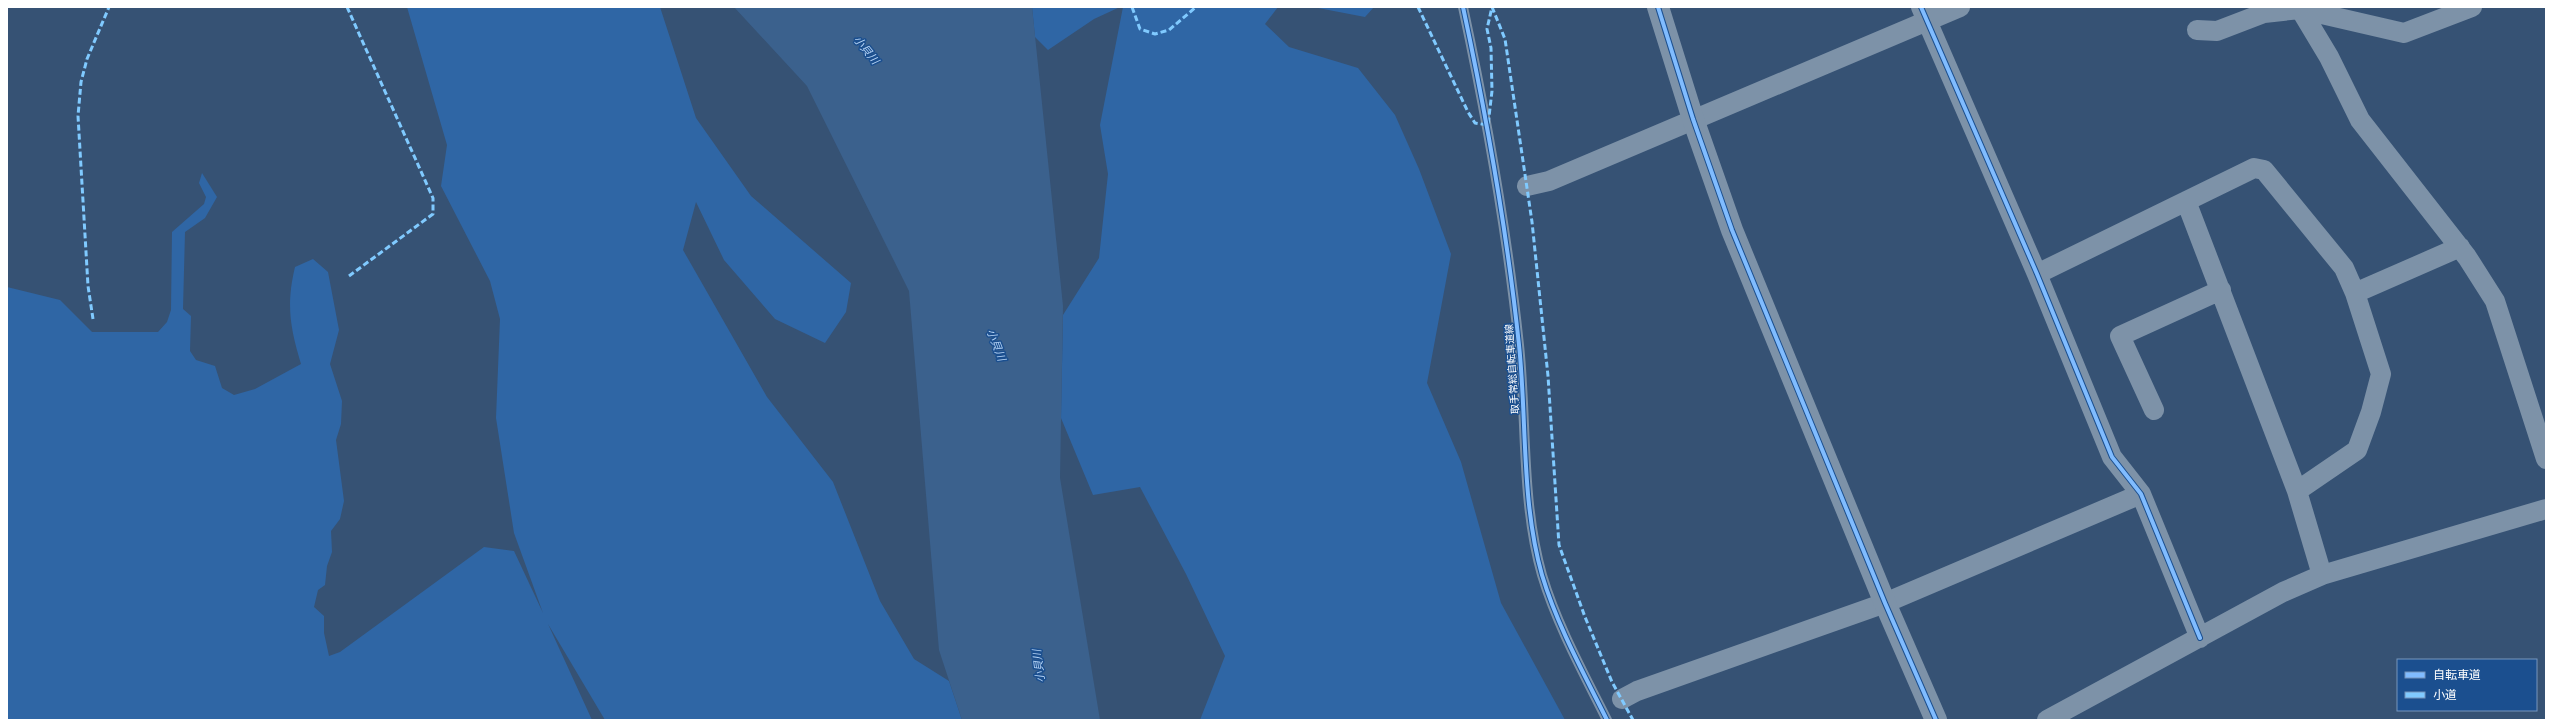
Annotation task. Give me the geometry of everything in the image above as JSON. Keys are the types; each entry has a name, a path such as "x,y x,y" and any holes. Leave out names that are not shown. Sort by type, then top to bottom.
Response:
{"street":[{"path":"1658,7 1693,119 1732,230 1885,603 1936,720"},
{"path":"1527,186 1549,181 1693,119 1924,14 1960,7"},
{"path":"2197,30 2217,31 2264,13 2300,8 2404,34 2472,7"},
{"path":"2300,8 2329,57 2360,120 2460,247 2495,301 2546,459"},
{"path":"1924,14 2037,274 2112,457 2141,494 2200,638"},
{"path":"2037,274 2254,168 2264,170 2344,268 2355,293 2381,374 2371,412 2357,450 2297,491"},
{"path":"2186,201 2297,491 2322,575"},
{"path":"2355,293 2460,247"},
{"path":"2154,410 2120,336 2221,290"},
{"path":"1622,700 1637,691 1885,603 2141,494"},
{"path":"2047,720 2283,592 2322,575 2546,509"}],"lane":[{"name":"取手常総自転車道線","path":"1463,7 1486,117 1508,251 1519,346 1529,492 1534,537 1543,576 1582,671 1607,720"}],"shaded area":[{"path":"407,7 660,7 696,118 751,196 851,283 846,312 825,343 775,319 724,260 696,202 683,250 767,397 833,482 880,601 914,659 949,681 962,720 605,720 548,624 592,720 7,720 7,287 60,300 92,332 158,332 167,322 171,310 172,232 204,204 206,197 199,183 202,173 217,197 205,218 185,232 183,309 191,316 190,351 196,360 215,366 222,388 234,395 255,389 301,364 294,339 290,316 292,281 295,267 313,259 328,272 339,330 330,364 342,401 341,424 336,440 344,501 340,519 331,531 332,552 327,566 325,585 318,590 314,607 324,616 324,633 329,656 340,652 484,547 514,551 543,613 514,533 496,418 500,319 490,281 441,186 447,145"},
{"path":"1032,7 1120,7 1094,19 1048,50 1035,37"},
{"path":"1123,7 1278,7 1265,24 1289,47 1358,68 1395,115 1419,169 1451,254 1427,383 1461,462 1501,603 1565,720 1200,720 1225,656 1186,574 1140,487 1093,495 1061,418 1063,315 1099,258 1108,174 1100,125"},
{"path":"1313,7 1374,7 1365,17"}],"water":[{"name":"小貝川","path":"734,7 1032,7 1063,306 1060,478 1100,720 962,720 939,650 909,291 807,86"}],"marked path":[{"path":"93,319 88,286 78,116 81,82 87,59 109,7"},
{"path":"347,7 433,198 433,214 349,276"},
{"path":"1132,7 1140,29 1155,34 1169,30 1196,7"},
{"path":"1418,7 1468,112 1475,123 1488,125 1492,91 1491,48 1487,29 1492,7"},
{"path":"1492,7 1505,39 1532,222 1548,376 1559,545 1585,617 1612,682 1633,720"}],"cycle path":[{"path":"1463,7 1488,133 1509,260 1519,345 1528,490 1535,547 1542,575 1555,612 1607,720"},
{"path":"1658,7 1693,119 1732,230 1885,603 1936,720"},
{"path":"1921,7 2037,274 2112,457 2141,494 2200,638"}]}
